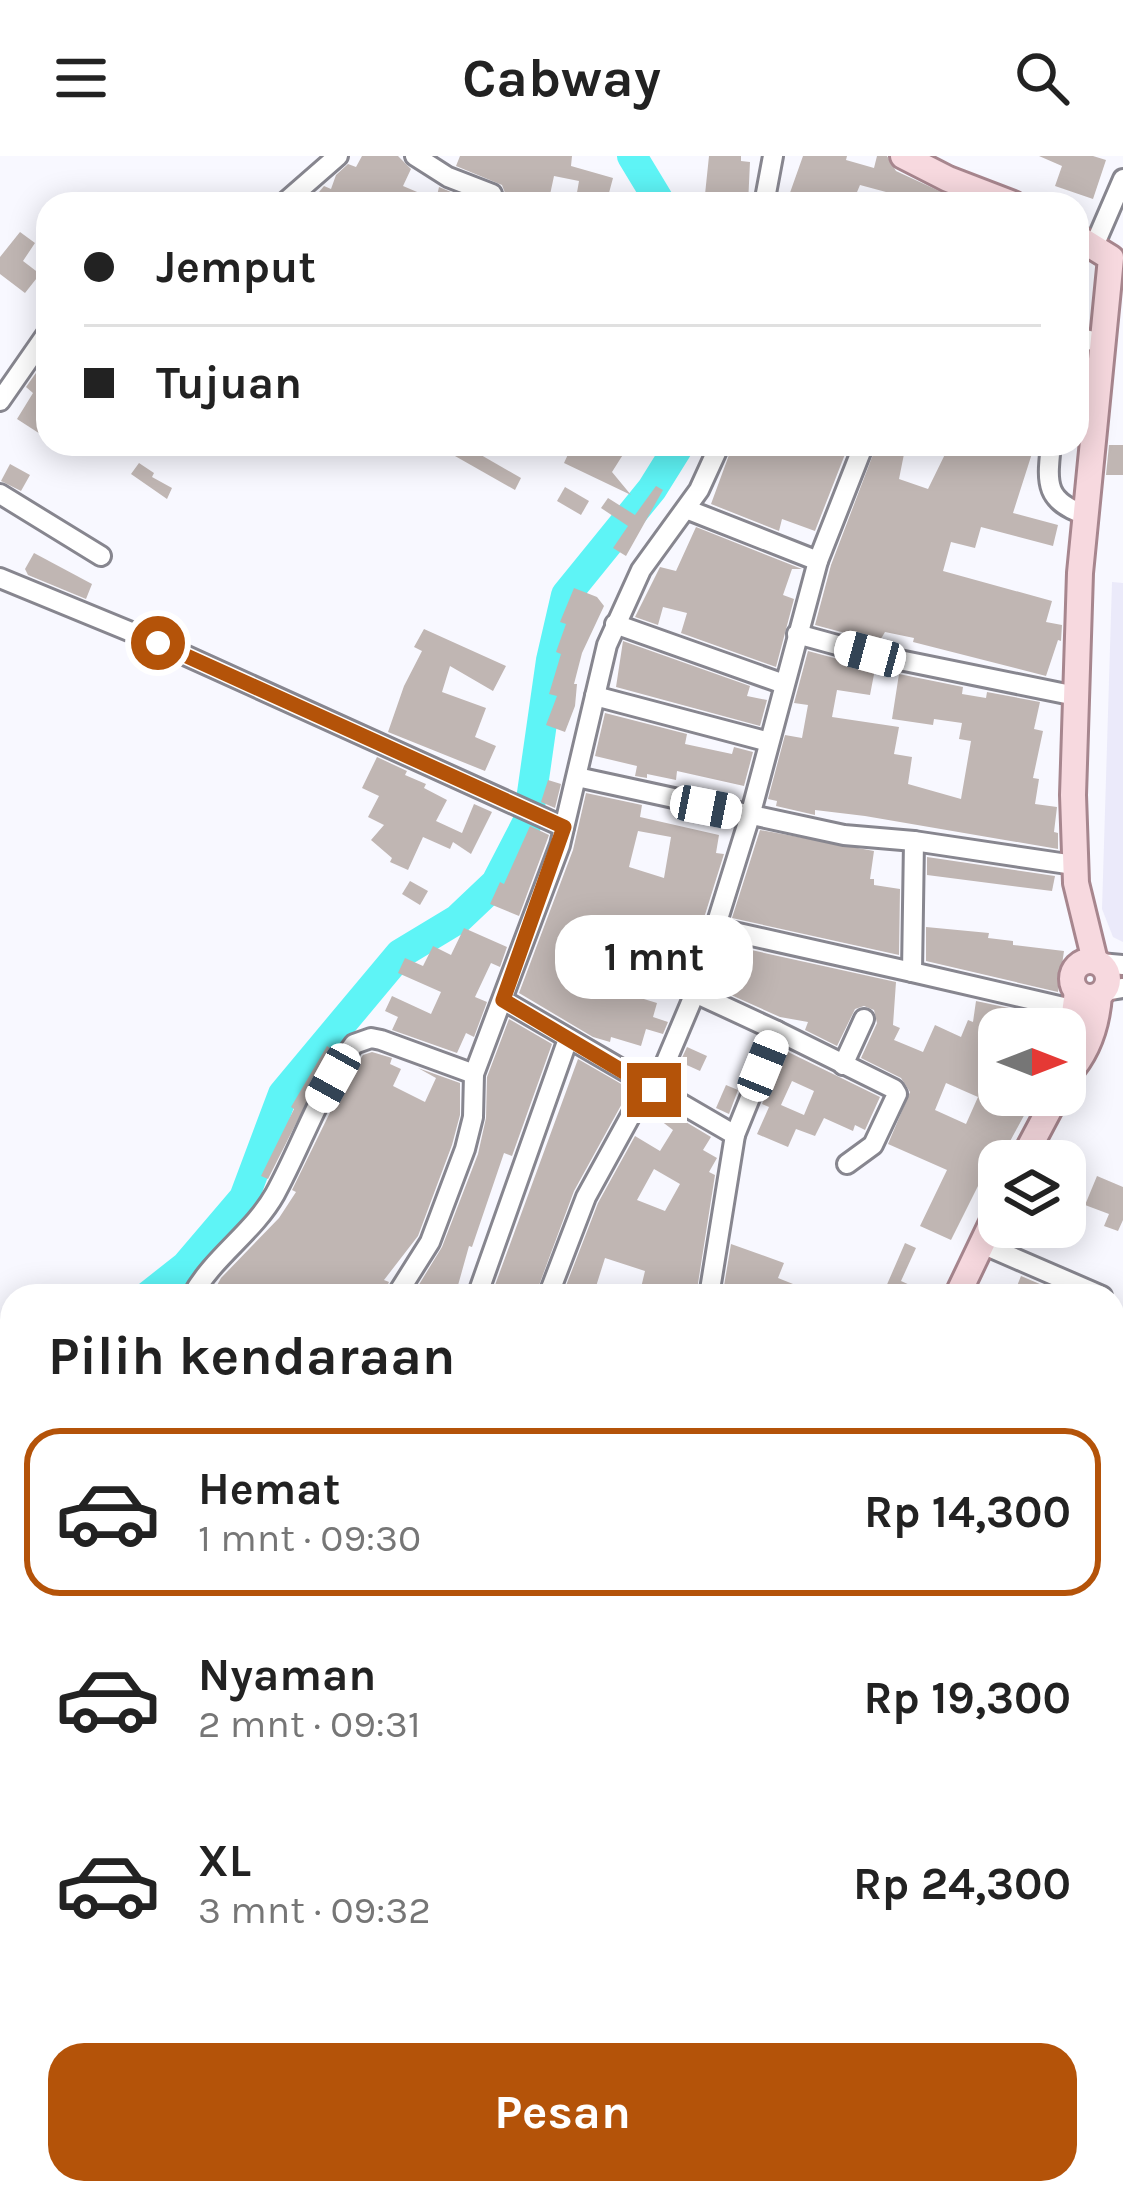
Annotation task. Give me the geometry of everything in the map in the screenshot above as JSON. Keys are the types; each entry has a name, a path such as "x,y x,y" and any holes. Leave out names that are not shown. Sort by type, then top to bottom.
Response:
{"main road":[{"path":"903,156 985,192"},
{"path":"1089,340 1101,250"},
{"path":"1086,456 1076,696 1075,874 1096,981 1086,1012"},
{"path":"963,1284 980,1248"}],"street":[{"path":"297,192 338,156"},
{"path":"415,156 487,192"},
{"path":"448,176 455,156"},
{"path":"766,192 773,156"},
{"path":"1101,250 1123,179"},
{"path":"0,401 36,349"},
{"path":"404,1284 430,1242 465,1149 474,1073 503,1000 556,824 577,777 615,624 641,570 686,509 714,456"},
{"path":"553,1284 586,1197 650,1088 695,993 750,816 818,561 859,456"},
{"path":"1050,456 1048,475 1058,503 1085,515"},
{"path":"0,494 101,556"},
{"path":"686,509 818,561"},
{"path":"0,578 158,643 556,824"},
{"path":"615,624 784,684"},
{"path":"797,634 870,654 1076,696"},
{"path":"595,696 769,742"},
{"path":"577,777 844,835 914,841 1075,874"},
{"path":"912,972 914,841"},
{"path":"716,928 912,972 1096,981"},
{"path":"695,993 894,1089 897,1094 873,1145 847,1164"},
{"path":"503,1000 735,1136"},
{"path":"843,1065 864,1019"},
{"path":"711,1284 735,1136 777,1031"},
{"path":"481,1284 568,1039"},
{"path":"200,1284 274,1195 354,1044 381,1040 474,1073"},
{"path":"991,1248 1074,1284"}],"shaded area":[{"path":"1112,582 1123,583 1123,942 1113,937 1102,909"}],"building":[{"path":"362,156 398,156 411,169 403,186 417,192 319,192 324,186 331,189 336,175 348,164 356,167"},
{"path":"460,156 572,156 571,166 613,178 609,192 577,192 579,181 554,176 551,192 505,192 502,185 456,166"},
{"path":"709,156 741,156 741,161 750,162 749,192 705,192"},
{"path":"803,156 847,156 846,160 874,168 877,156 887,156 896,171 941,192 886,192 860,185 857,192 790,192"},
{"path":"1039,156 1106,160 1093,199 1089,192 1055,186 1062,166"},
{"path":"20,232 35,243 23,261 36,271 36,279 25,293 0,274 0,257"},
{"path":"36,373 36,431 17,419 33,393 26,387"},
{"path":"1109,445 1123,445 1123,475 1106,475"},
{"path":"455,456 483,456 521,478 515,490"},
{"path":"567,456 622,456 612,472 631,495 564,463"},
{"path":"729,456 844,456 815,531 782,519 779,531 711,504"},
{"path":"872,456 904,456 899,479 928,489 944,456 1031,456 1013,513 1058,525 1053,546 981,527 975,548 951,542 943,571 1052,601 1046,622 1062,625 1061,641 1046,676 913,642 914,638 885,632 879,642 815,625 831,565"},
{"path":"139,463 172,488 167,499 131,474"},
{"path":"10,464 30,475 21,491 1,481"},
{"path":"656,486 663,490 626,556 613,548 628,526 601,508 608,498 635,515"},
{"path":"565,487 589,501 581,515 557,501"},
{"path":"696,527 802,569 792,569 783,595 794,599 776,667 681,633 687,613 663,607 658,625 635,617 660,567 676,571"},
{"path":"34,553 92,584 86,599 28,575 25,569"},
{"path":"574,588 597,597 604,606 582,653 574,684 575,706 565,732 546,725 557,696 549,694 566,624 560,622"},
{"path":"424,629 506,666 493,691 450,666 442,692 486,708 475,737 496,746 485,771 388,732 422,651 414,647"},
{"path":"623,641 750,686 747,696 767,700 760,726 616,687"},
{"path":"808,651 875,669 870,695 837,690 832,717 899,727 894,754 912,757 908,784 961,799 971,741 959,739 962,723 934,719 933,725 892,719 899,674 963,687 962,694 986,698 987,692 1040,702 1034,729 1043,731 1033,778 1039,779 1035,804 1057,807 1058,849 776,806 777,801 768,799 785,735 802,738 808,705 794,703"},
{"path":"605,713 687,734 685,744 732,754 734,747 753,752 744,786 677,771 676,780 635,776 637,766 595,756"},
{"path":"377,757 407,771 405,775 447,800 436,821 462,833 474,804 492,812 471,854 453,842 450,849 423,837 408,870 390,862 392,858 371,840 384,825 368,817 379,796 362,788"},
{"path":"548,780 561,784 555,808 541,802"},
{"path":"586,793 642,805 640,817 719,835 716,853 724,854 688,969 646,958 634,996 657,1003 653,1017 668,1022 663,1034 646,1029 641,1046 593,1037 519,993 573,850","holes":["638,831 671,837 664,878 629,867","615,917 644,925 635,954 606,945"]},
{"path":"530,826 549,835 519,916 490,904"},
{"path":"760,830 874,851 870,879 874,885 900,889 899,955 732,918"},
{"path":"927,857 1055,876 1052,891 927,875"},
{"path":"410,881 428,891 420,905 402,894"},
{"path":"926,927 989,933 988,938 1013,941 1013,945 1064,951 1058,992 926,961"},
{"path":"464,928 507,947 500,967 491,963 475,997 487,1002 474,1037 466,1033 457,1053 392,1030 398,1017 385,1011 392,996 431,1014 441,992 398,973 405,958 423,966 433,946 451,955"},
{"path":"724,944 896,982 893,1025 900,1028 894,1040 923,1052 935,1025 961,1037 968,1020 973,1022 976,1001 1009,1008 978,1008 978,1097 978,1116 1024,1116 1011,1140 978,1140 978,1186 951,1240 920,1226 947,1170 888,1144 910,1092 901,1078 861,1058 877,1023 874,1010 855,1009 837,1046 805,1030 808,1022 780,1017 711,986","holes":["946,1083 978,1097 966,1124 935,1110"]},
{"path":"509,1019 552,1044 512,1156 504,1153 458,1284 419,1284 442,1247 478,1154 486,1118 487,1077"},
{"path":"327,1046 333,1050 268,1179 261,1176 291,1107"},
{"path":"687,1047 707,1056 700,1071 680,1062"},
{"path":"784,1050 880,1097 865,1130 855,1125 853,1131 824,1118 815,1136 796,1129 788,1147 757,1134 769,1107 762,1104","holes":["792,1081 814,1091 804,1115 781,1105"]},
{"path":"372,1052 392,1058 390,1064 401,1069 393,1086 425,1102 436,1078 418,1068 460,1083 460,1115 452,1145 418,1236 384,1280 388,1284 218,1284 279,1218 296,1192 292,1190 363,1055"},
{"path":"578,1059 630,1089 574,1191 539,1284 495,1284"},
{"path":"726,1085 738,1090 729,1114 716,1108"},
{"path":"654,1103 711,1137 703,1150 717,1158 709,1172 715,1175 698,1284 642,1284 645,1271 605,1258 597,1284 567,1284 598,1203 635,1136 660,1151 673,1130 648,1111","holes":["654,1169 680,1184 665,1211 637,1200"]},
{"path":"1097,1176 1123,1187 1123,1220 1118,1231 1104,1226 1109,1214 1086,1203"},
{"path":"905,1243 916,1248 901,1281 908,1284 887,1284"},
{"path":"731,1244 784,1263 778,1278 793,1284 724,1284"}],"waterway":[{"path":"632,156 654,192"},
{"path":"163,1284 186,1266 244,1198 283,1094 400,954 458,919 496,883 528,821 551,660 566,595 652,489 673,456"}],"route":[{"path":"158,643 564,827 503,1000 654,1090"}]}
